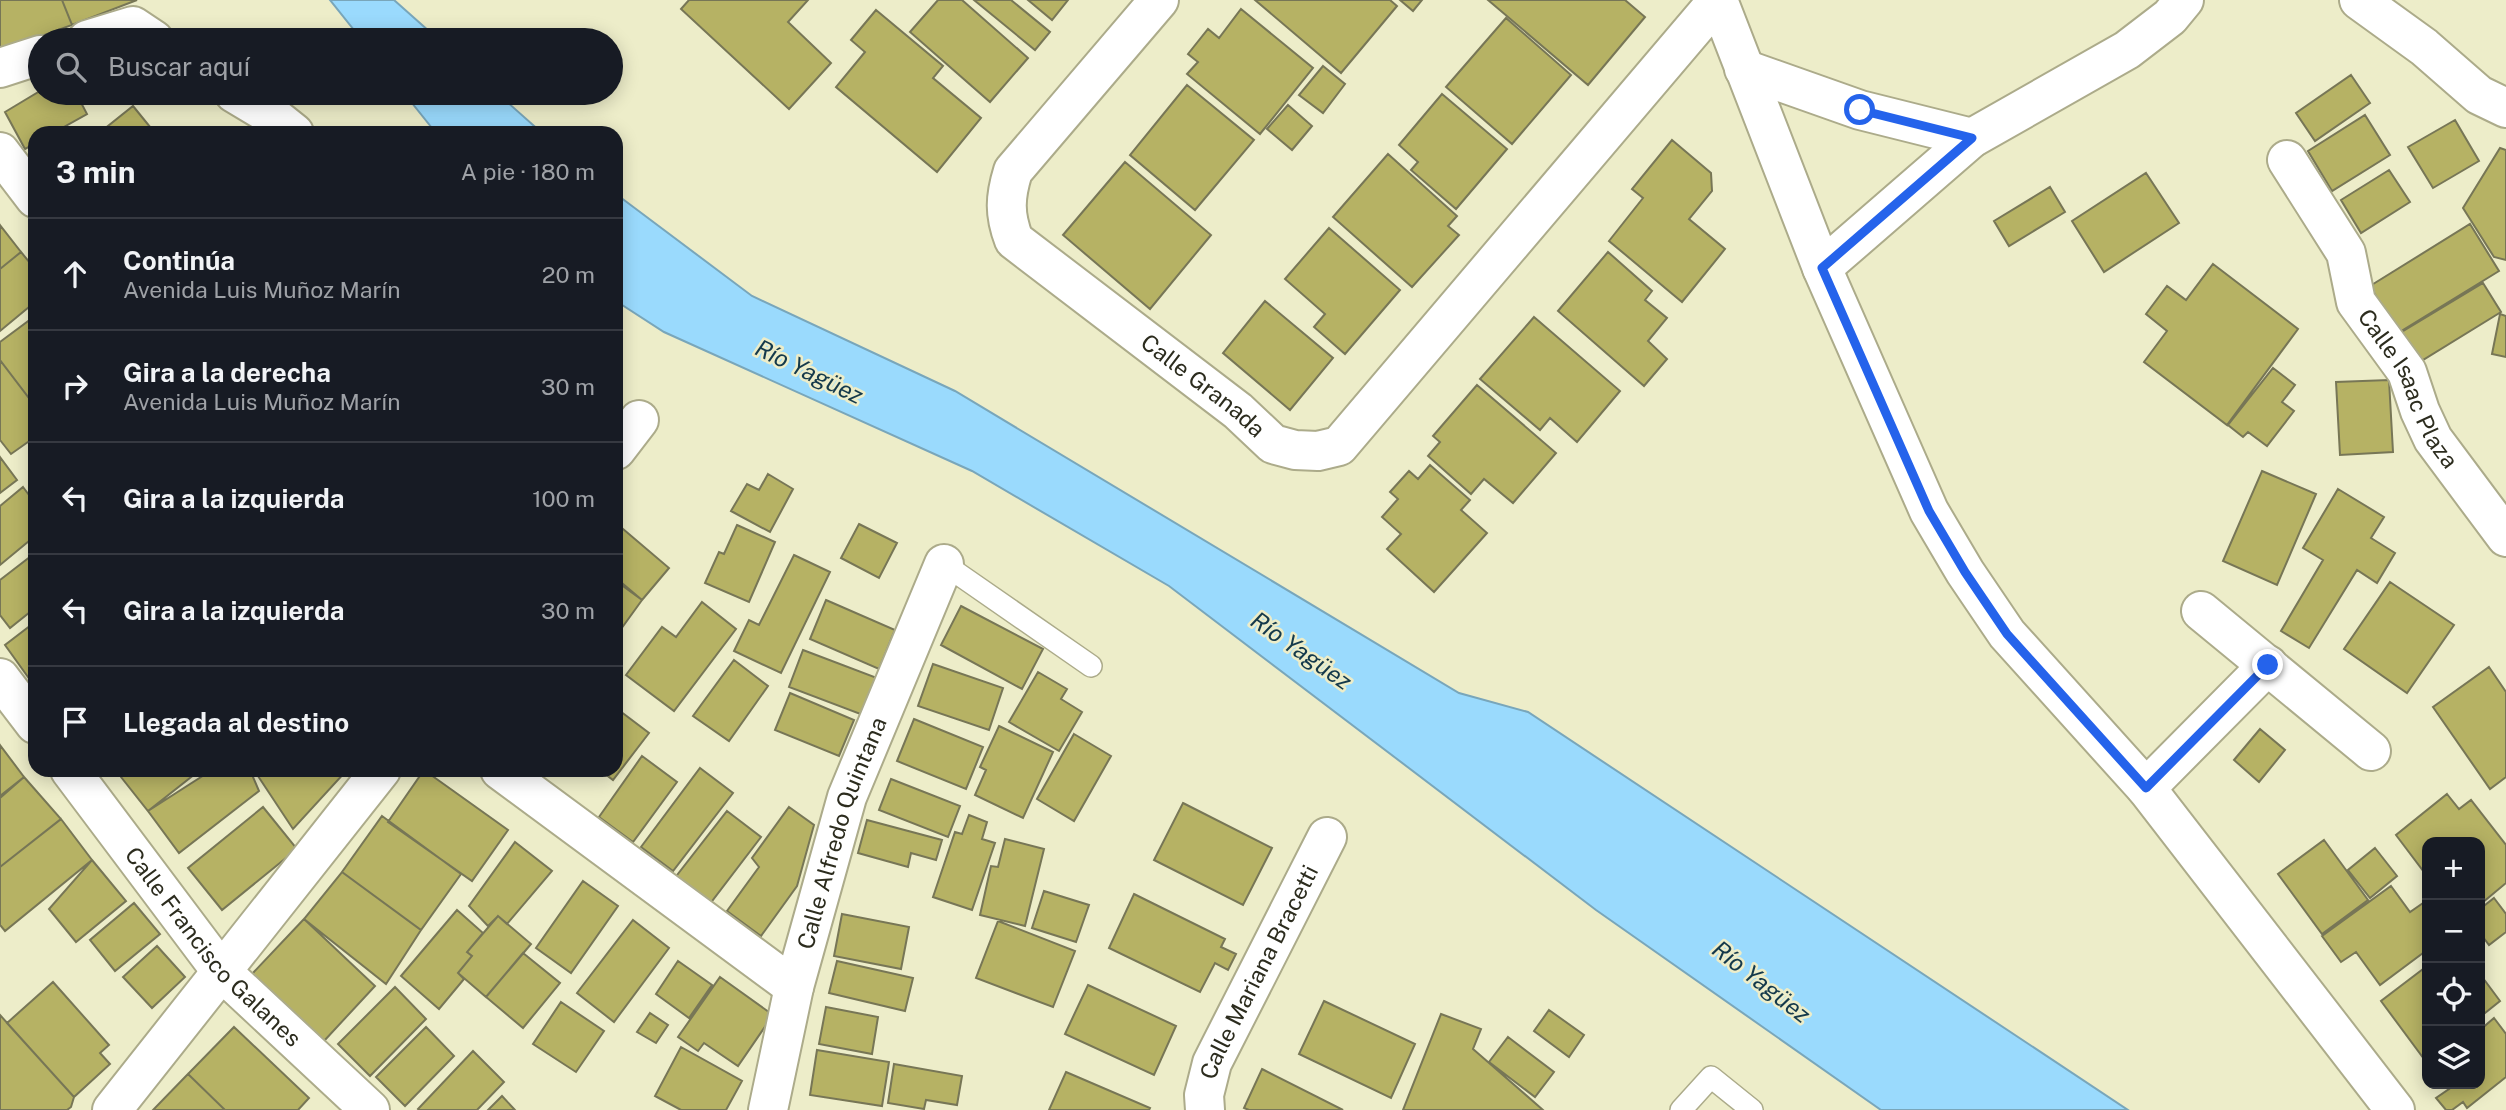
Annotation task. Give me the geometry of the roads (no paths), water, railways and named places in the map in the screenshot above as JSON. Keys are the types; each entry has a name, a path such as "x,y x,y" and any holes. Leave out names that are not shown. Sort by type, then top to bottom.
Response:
{"street":[{"name":"Calle Granada","path":"1159,0 1013,171 1006,193 1007,223 1014,240 1238,411 1273,444 1295,450 1318,451 1339,446 1718,0"},
{"path":"1718,0 1822,268 1929,511 1965,572 2007,634 2146,788 2395,1110"},
{"path":"1822,268 1972,138 2127,50 2170,18 2183,0"},
{"path":"2359,0 2424,47 2479,95 2506,108"},
{"path":"0,68 28,59"},
{"path":"1744,69 1860,110 1972,138"},
{"path":"254,105 285,126"},
{"path":"0,152 28,189"},
{"name":"Calle Isaac Plaza","path":"2287,160 2346,253 2356,302 2407,372 2433,439 2506,537"},
{"path":"623,441 639,420"},
{"name":"Calle Alfredo Quintana","path":"768,1110 794,987 847,797 944,564"},
{"path":"2201,611 2371,751"},
{"path":"2146,788 2268,665"},
{"path":"0,678 28,715"},
{"name":"Calle Francisco Galanes","path":"74,777 220,971 370,1110"},
{"path":"112,1110 375,777"},
{"path":"509,777 794,987"},
{"name":"Calle Mariana Bracetti","path":"1205,1110 1204,1095 1212,1063 1327,837"}],"lane":[{"path":"944,564 1091,666"},
{"path":"1681,1110 1711,1077 1752,1110"}],"water":[{"path":"330,0 394,0 426,28 352,28"},
{"path":"414,105 510,105 534,126 430,126"},
{"name":"Río Yagüez","path":"623,199 752,296 955,391 1459,693 1528,712 2128,1110 1881,1110 1596,910 1169,586 972,471 664,332 623,306"}]}
